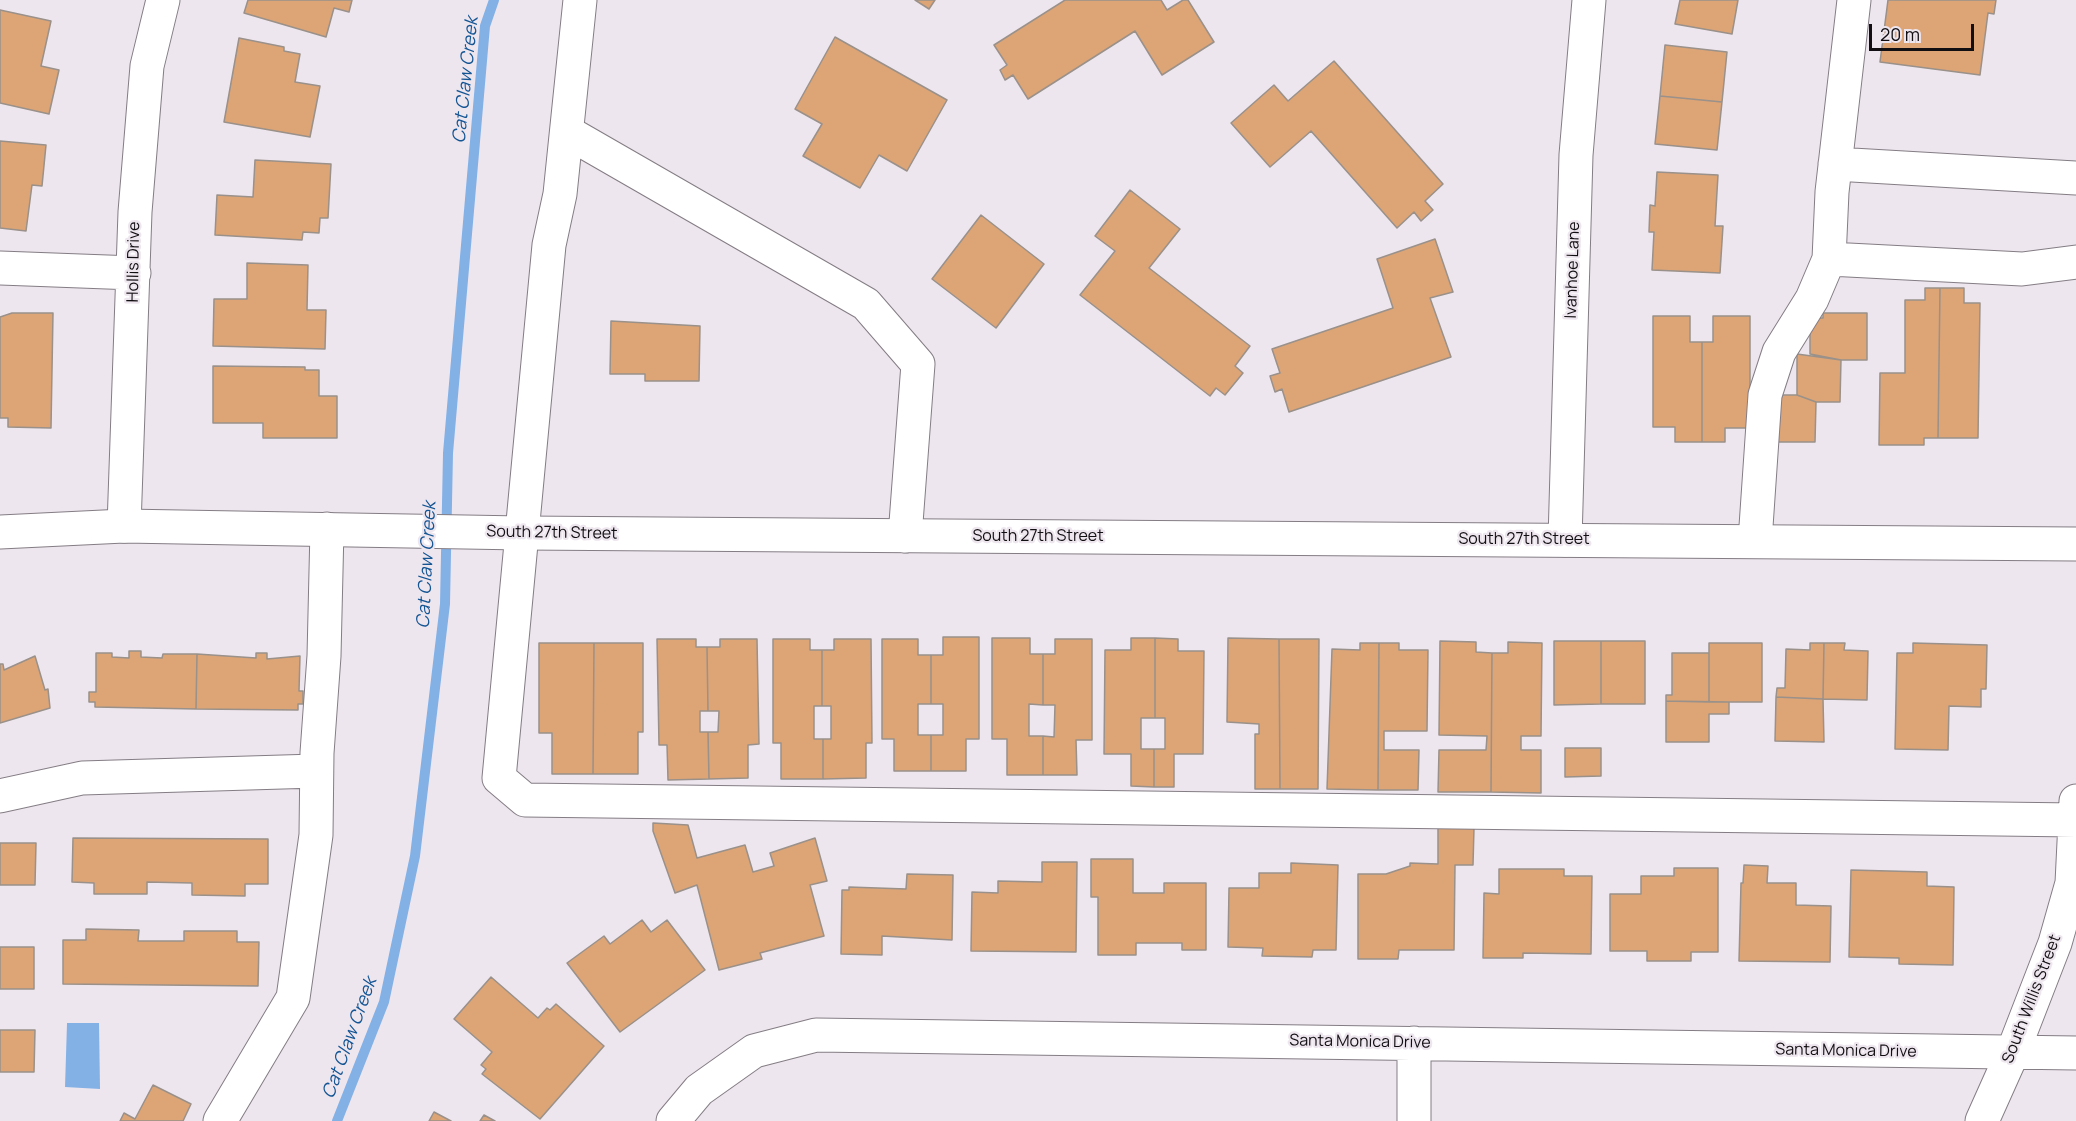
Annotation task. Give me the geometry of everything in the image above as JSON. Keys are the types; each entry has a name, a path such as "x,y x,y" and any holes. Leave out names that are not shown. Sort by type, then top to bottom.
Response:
{"street":[{"name":"Hollis Drive","path":"124,526 135,212 147,66 163,0"},
{"path":"580,0 567,132 549,245 499,778 525,801 2076,814"},
{"name":"Ivanhoe Lane","path":"1565,540 1576,155 1589,0"},
{"path":"1755,542 1765,395 1779,352 1812,299 1828,259 1835,164 1854,0"},
{"path":"567,132 866,304 918,364 905,536"},
{"path":"1835,164 2076,178"},
{"path":"1828,259 2022,269 2076,262"},
{"path":"0,268 134,273"},
{"name":"South 27th Street","path":"0,532 124,526 522,533 2076,544"},
{"path":"220,1121 293,998 316,835 316,771 327,529"},
{"path":"0,796 82,778 316,771"},
{"name":"South Willis Street","path":"1982,1121 2012,1054 2055,943 2073,883 2076,814"},
{"name":"Santa Monica Drive","path":"673,1121 699,1090 754,1051 816,1035 2012,1054 2076,1053"},
{"path":"1414,1043 1414,1121"}],"water":[{"path":"67,1023 99,1023 100,1089 65,1087"}],"building":[{"path":"248,0 352,0 349,12 334,8 326,37 244,13"},
{"path":"915,0 935,0 929,9"},
{"path":"1065,0 1161,0 1167,10 1183,0 1188,0 1214,42 1162,75 1135,31 1028,99 1013,75 1005,80 1000,70 1007,65 994,45"},
{"path":"1680,0 1738,0 1732,34 1675,24"},
{"path":"1888,0 1996,0 1994,14 1988,13 1980,75 1880,62"},
{"path":"0,10 51,21 41,66 59,70 49,114 0,103"},
{"path":"835,37 947,100 907,171 879,155 860,188 803,156 822,124 795,109"},
{"path":"239,38 284,47 284,51 300,54 295,82 320,86 310,137 224,122"},
{"path":"1665,45 1727,52 1722,102 1660,96"},
{"path":"1334,61 1443,184 1425,201 1433,210 1421,221 1414,212 1397,228 1311,131 1270,167 1231,123 1274,85 1288,101"},
{"path":"1660,96 1722,102 1717,150 1655,144"},
{"path":"0,141 46,145 42,186 32,185 26,231 0,228"},
{"path":"255,160 331,164 328,218 320,218 319,233 303,232 302,240 215,235 217,195 253,197"},
{"path":"1657,172 1718,175 1715,226 1723,226 1720,273 1652,270 1654,232 1649,232 1650,205 1655,206"},
{"path":"1130,190 1180,229 1149,268 1250,346 1235,366 1243,373 1225,395 1216,388 1210,396 1080,295 1115,251 1095,236"},
{"path":"981,215 1044,264 996,328 932,279"},
{"path":"1435,239 1453,292 1430,298 1451,357 1289,412 1282,389 1275,392 1270,376 1280,373 1272,349 1393,308 1377,259"},
{"path":"247,263 308,265 307,310 326,310 325,349 213,346 214,299 247,299"},
{"path":"1925,288 1940,288 1938,438 1924,438 1924,445 1879,445 1880,373 1905,373 1905,300 1925,300"},
{"path":"1940,288 1964,288 1964,303 1980,303 1978,438 1938,438"},
{"path":"12,313 53,313 51,428 8,427 8,418 0,418 0,317"},
{"path":"1823,313 1867,313 1867,360 1841,360 1810,354 1810,318 1823,318"},
{"path":"1653,316 1690,316 1690,342 1702,342 1702,442 1675,442 1675,427 1653,427"},
{"path":"1713,316 1750,316 1750,428 1725,428 1725,442 1702,442 1702,342 1713,342"},
{"path":"611,321 700,326 699,381 645,381 645,374 610,374"},
{"path":"1797,354 1841,360 1840,402 1816,402 1797,395"},
{"path":"213,366 305,367 305,370 319,370 319,396 337,396 337,438 263,438 263,423 213,423"},
{"path":"1771,395 1797,395 1816,402 1815,442 1771,442"},
{"path":"943,637 979,637 979,739 966,739 966,771 931,771 931,735 943,735 943,704 931,704 931,655 943,655"},
{"path":"992,638 1030,638 1030,654 1043,654 1043,705 1029,704 1029,736 1043,736 1043,775 1007,775 1007,739 992,739"},
{"path":"1131,638 1155,638 1155,718 1141,718 1141,749 1154,749 1154,787 1131,786 1131,754 1104,754 1105,650 1131,650"},
{"path":"1155,638 1178,639 1178,651 1204,651 1203,754 1174,754 1174,787 1154,787 1154,749 1165,749 1165,718 1155,718"},
{"path":"1228,638 1279,639 1280,789 1255,789 1255,734 1259,734 1259,724 1227,722"},
{"path":"657,639 696,639 696,647 707,647 708,711 700,711 700,732 708,732 709,779 668,780 667,745 659,745"},
{"path":"720,639 757,639 759,744 748,745 748,778 709,779 708,732 718,732 719,711 708,711 707,647 720,647"},
{"path":"773,639 810,639 810,650 822,650 822,706 814,706 814,739 823,739 823,779 781,779 781,743 773,743"},
{"path":"834,639 871,639 872,743 866,743 866,778 823,779 823,739 831,739 831,706 822,706 822,650 834,650"},
{"path":"882,639 918,639 918,655 931,655 931,704 918,704 918,735 931,735 931,771 894,771 894,739 882,739"},
{"path":"1055,639 1092,639 1092,740 1076,740 1077,775 1043,775 1043,736 1054,737 1055,705 1043,705 1043,654 1055,654"},
{"path":"1279,639 1319,639 1318,789 1280,789"},
{"path":"1440,641 1476,642 1476,652 1492,653 1491,792 1438,792 1439,750 1486,750 1487,736 1439,735"},
{"path":"1554,641 1601,641 1601,704 1554,705"},
{"path":"1601,641 1645,641 1645,704 1601,704"},
{"path":"1508,642 1542,643 1541,736 1521,736 1521,750 1541,750 1541,793 1491,792 1492,653 1508,653"},
{"path":"539,643 594,643 593,774 552,774 552,733 539,733"},
{"path":"594,643 643,643 643,732 638,732 638,774 593,774"},
{"path":"1360,643 1379,643 1378,790 1327,789 1332,649 1360,650"},
{"path":"1379,643 1399,643 1399,650 1428,650 1427,731 1384,731 1384,750 1419,750 1418,790 1378,790"},
{"path":"1709,643 1762,643 1762,702 1709,702"},
{"path":"1810,643 1824,643 1823,699 1776,697 1777,688 1785,688 1786,649 1810,650"},
{"path":"1824,643 1845,643 1844,650 1868,651 1867,700 1823,699"},
{"path":"1913,643 1987,645 1986,689 1981,689 1981,707 1949,706 1948,750 1895,749 1897,653 1913,653"},
{"path":"129,651 141,651 141,657 162,658 163,654 197,654 196,709 95,707 95,702 89,702 89,692 96,692 96,653 112,653 112,657 129,658"},
{"path":"256,653 267,653 267,659 300,656 299,691 303,691 303,704 298,704 298,710 196,709 197,654 256,658"},
{"path":"1672,653 1709,653 1709,702 1666,701 1666,695 1672,695"},
{"path":"35,656 45,690 48,689 50,708 0,723 0,664 3,664 4,670"},
{"path":"1776,697 1823,699 1824,742 1775,741"},
{"path":"1666,701 1729,702 1729,714 1709,714 1709,742 1666,742"},
{"path":"1565,748 1601,748 1601,776 1565,777"},
{"path":"653,823 688,825 697,858 745,845 753,872 774,866 770,853 815,838 827,881 810,885 824,936 760,953 762,959 719,970 697,885 675,893 653,831"},
{"path":"1438,828 1474,828 1473,865 1455,865 1454,950 1399,950 1398,959 1358,959 1358,874 1386,874 1410,866 1410,863 1438,864"},
{"path":"73,838 268,839 268,884 245,884 245,896 192,895 192,883 147,882 147,894 94,894 94,883 72,882"},
{"path":"0,843 36,843 35,885 0,885"},
{"path":"1091,859 1133,859 1133,893 1164,893 1164,883 1206,883 1206,950 1182,950 1182,943 1136,943 1136,955 1098,955 1098,897 1091,897"},
{"path":"1042,862 1077,862 1076,952 971,951 972,892 998,893 998,881 1042,882"},
{"path":"1291,863 1338,865 1336,950 1313,950 1312,957 1262,956 1263,948 1228,947 1229,888 1259,888 1259,873 1291,873"},
{"path":"1744,865 1768,866 1767,883 1796,883 1796,905 1831,906 1830,962 1739,961 1741,883 1743,883"},
{"path":"1674,868 1718,868 1718,952 1691,952 1691,961 1647,961 1647,951 1610,951 1610,894 1641,894 1641,876 1674,876"},
{"path":"1499,869 1564,869 1564,876 1592,876 1591,954 1523,953 1523,958 1483,958 1484,893 1499,894"},
{"path":"1851,870 1927,872 1927,886 1954,887 1953,965 1899,964 1899,958 1849,957"},
{"path":"907,874 953,875 952,940 882,936 882,955 841,954 842,890 849,890 849,887 906,889"},
{"path":"642,920 651,932 667,920 705,970 620,1032 567,963 604,936 610,944"},
{"path":"86,929 139,930 138,941 184,941 184,931 237,931 237,942 259,942 258,986 63,984 63,940 86,940"},
{"path":"0,947 34,947 34,989 0,989"},
{"path":"491,977 538,1018 547,1008 550,1010 556,1004 604,1046 540,1119 482,1074 486,1069 481,1065 492,1052 454,1019"},
{"path":"0,1030 35,1030 34,1072 0,1072"},
{"path":"153,1085 191,1104 183,1121 120,1121 124,1113 135,1119"},
{"path":"434,1112 451,1121 429,1121"},
{"path":"484,1115 495,1121 480,1121"}],"waterway":[{"name":"Cat Claw Creek","path":"337,1121 384,1002 415,856 445,604 448,453 485,26 494,0"}]}
